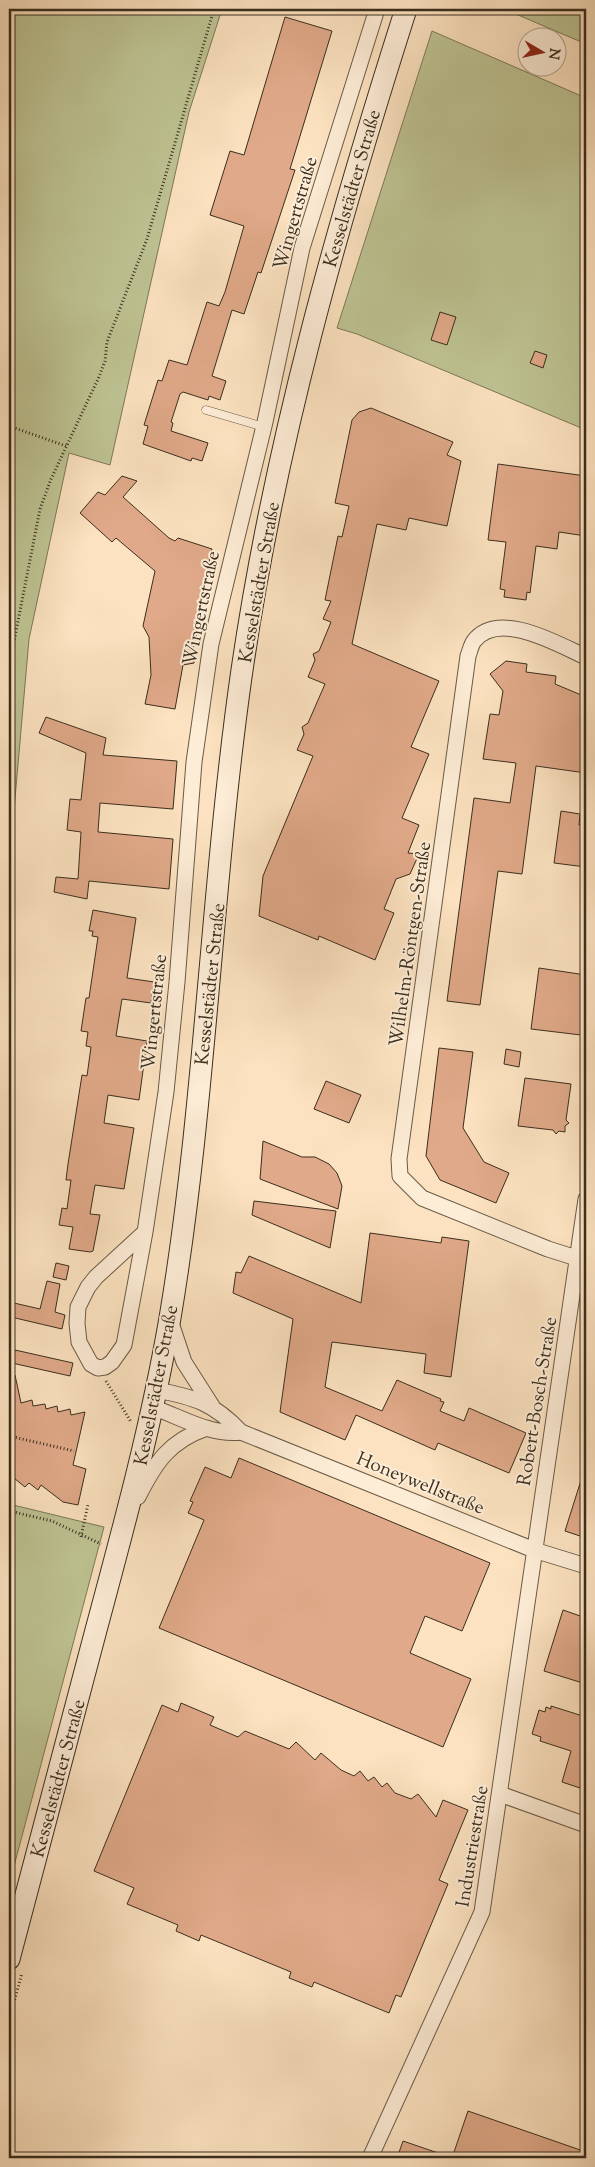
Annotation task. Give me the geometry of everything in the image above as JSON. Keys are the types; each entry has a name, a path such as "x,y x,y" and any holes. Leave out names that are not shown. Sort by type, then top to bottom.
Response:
{"main road":[{"name":"Kesselstädter Straße","path":"9,1959 128,1516 170,1319 191,1163 237,712 268,517 314,320 372,117 406,9"}],"street":[{"name":"Wingertstraße","path":"98,1368 105,1367 112,1362 124,1345 145,1232 166,1083 177,982 194,762 211,644 264,426 302,248 377,9"},
{"name":"Wilhelm-Röntgen-Straße","path":"582,1259 548,1249 422,1198 400,1176 399,1159 468,656 474,641 488,632 501,628 518,629 531,633 586,658"},
{"name":"Robert-Bosch-Straße","path":"534,1550 582,1259 586,1199"},
{"path":"98,1368 91,1364 79,1342 77,1323 80,1302 96,1277 145,1232"},
{"name":"Honeywellstraße","path":"170,1319 184,1362 212,1406 241,1432 534,1550 586,1566"},
{"name":"Honeywellstraße","path":"152,1408 178,1394 212,1406"},
{"name":"Honeywellstraße","path":"152,1408 206,1428 229,1434 241,1432"},
{"path":"128,1516 152,1470 173,1444 206,1428"},
{"name":"Industriestraße","path":"370,2158 478,1923 484,1902 534,1550"},
{"path":"500,1794 586,1824"}],"lane":[{"path":"206,410 264,426"}],"path":[{"path":"9,667 40,509 66,446 99,378 105,360 107,342 147,239 214,9"},
{"path":"9,426 66,446"},
{"path":"9,1355 12,1341"},
{"path":"98,1368 130,1422 152,1408"},
{"path":"9,1436 74,1450"},
{"path":"81,1537 88,1504"},
{"path":"9,1511 52,1521 81,1537 118,1551"}],"green space":[{"path":"9,9 222,9 189,112 110,465 69,453 29,639 9,867"},
{"path":"504,9 586,9 586,44 568,36 568,28 549,28"},
{"path":"432,31 518,68 518,78 540,78 586,98 586,430 357,334 337,328"},
{"path":"9,1504 104,1527 9,1885"}],"building":[{"path":"285,17 332,31 290,169 295,170 261,273 258,272 244,314 232,310 212,376 226,381 220,400 209,396 208,400 183,392 180,394 171,422 173,423 171,431 208,443 202,461 192,458 191,461 143,444 148,426 144,425 158,380 162,381 169,360 187,365 207,302 219,306 225,292 244,226 210,215 230,151 244,155"},
{"path":"440,312 456,317 447,345 431,340"},
{"path":"535,351 547,355 543,368 530,363"},
{"path":"371,408 453,442 447,455 461,461 447,526 409,518 406,530 377,524 352,644 439,681 411,747 429,754 402,818 419,825 408,853 419,854 410,874 396,879 384,909 394,913 375,960 319,936 318,940 259,916 263,876 313,756 297,750 304,734 302,727 308,723 325,684 308,677 315,660 313,654 319,651 331,622 323,619 331,601 325,600 338,536 342,537 349,506 335,503 352,420 359,412"},
{"path":"498,464 586,476 586,536 559,532 557,549 536,546 530,593 527,592 526,600 504,597 505,590 500,589 506,542 488,540"},
{"path":"122,476 137,481 123,497 169,538 175,541 178,538 212,549 200,602 203,612 195,620 198,630 193,648 194,663 183,665 175,709 145,704 151,675 149,637 143,626 155,571 116,538 112,542 80,513 98,492 105,495"},
{"path":"506,661 527,664 526,672 556,676 555,684 586,697 586,773 536,766 522,874 498,871 480,1005 447,1001 474,798 510,803 516,763 483,759 490,714 499,715 503,691 490,674"},
{"path":"46,717 106,738 103,755 177,761 173,809 100,803 98,832 173,839 169,889 89,881 87,899 54,892 56,877 78,879 81,832 67,830 70,799 81,800 86,753 39,733"},
{"path":"561,811 580,814 579,825 586,826 586,867 554,863"},
{"path":"93,910 136,918 127,978 154,982 151,1003 122,999 116,1036 147,1041 139,1100 108,1095 104,1123 134,1128 124,1189 95,1185 90,1214 100,1215 93,1251 90,1252 69,1249 73,1227 59,1225 62,1208 67,1209 71,1180 66,1180 68,1164 82,1075 87,1076 91,1047 86,1046 88,1032 81,1031 86,998 89,998 98,937 92,936 93,931 89,931"},
{"path":"539,968 586,975 586,1017 584,1016 581,1035 531,1029"},
{"path":"439,1048 473,1052 463,1128 484,1162 509,1173 496,1203 440,1180 426,1156"},
{"path":"506,1049 521,1052 519,1067 504,1064"},
{"path":"525,1078 571,1084 566,1120 569,1123 565,1126 565,1132 559,1131 556,1134 553,1130 518,1126"},
{"path":"326,1081 361,1095 349,1123 314,1109"},
{"path":"263,1141 302,1157 315,1157 329,1164 337,1173 342,1186 338,1209 260,1179"},
{"path":"254,1201 336,1211 330,1248 252,1215"},
{"path":"370,1233 441,1243 442,1237 469,1241 451,1377 424,1373 426,1354 332,1342 325,1387 382,1411 397,1380 441,1399 440,1401 444,1402 440,1411 464,1421 469,1408 526,1433 509,1473 438,1443 435,1450 356,1415 345,1440 280,1412 293,1319 233,1293 236,1272 241,1273 249,1256 361,1303"},
{"path":"56,1263 69,1266 66,1280 53,1277"},
{"path":"47,1281 60,1284 55,1312 65,1315 62,1329 11,1317 14,1303 40,1309"},
{"path":"15,1350 73,1363 70,1376 12,1363"},
{"path":"9,1375 15,1375 21,1403 32,1400 33,1406 45,1404 46,1409 57,1406 58,1412 70,1409 71,1415 85,1412 73,1465 86,1469 78,1505 63,1502 41,1485 38,1490 29,1483 25,1487 9,1474"},
{"path":"239,1458 490,1563 462,1631 425,1616 410,1653 471,1679 443,1747 159,1628 204,1520 188,1513 193,1502 190,1501 205,1467 231,1478"},
{"path":"583,1474 586,1475 586,1538 565,1531"},
{"path":"563,1610 586,1618 586,1684 544,1671"},
{"path":"181,1703 214,1717 210,1725 238,1737 245,1731 289,1749 296,1742 315,1760 321,1753 341,1770 354,1776 360,1771 368,1781 374,1777 382,1787 387,1783 395,1793 411,1799 418,1794 436,1817 443,1800 468,1810 439,1880 448,1884 401,1997 396,1995 389,2013 314,1982 312,1987 289,1978 291,1972 201,1935 199,1941 176,1931 178,1925 127,1904 134,1888 94,1871 162,1705 178,1712"},
{"path":"551,1706 586,1717 586,1790 562,1782 571,1751 540,1741 541,1737 532,1734 539,1710 545,1712 546,1707 551,1709"},
{"path":"468,2111 586,2152 586,2158 452,2158"},
{"path":"403,2141 447,2156 447,2158 397,2158"}]}
